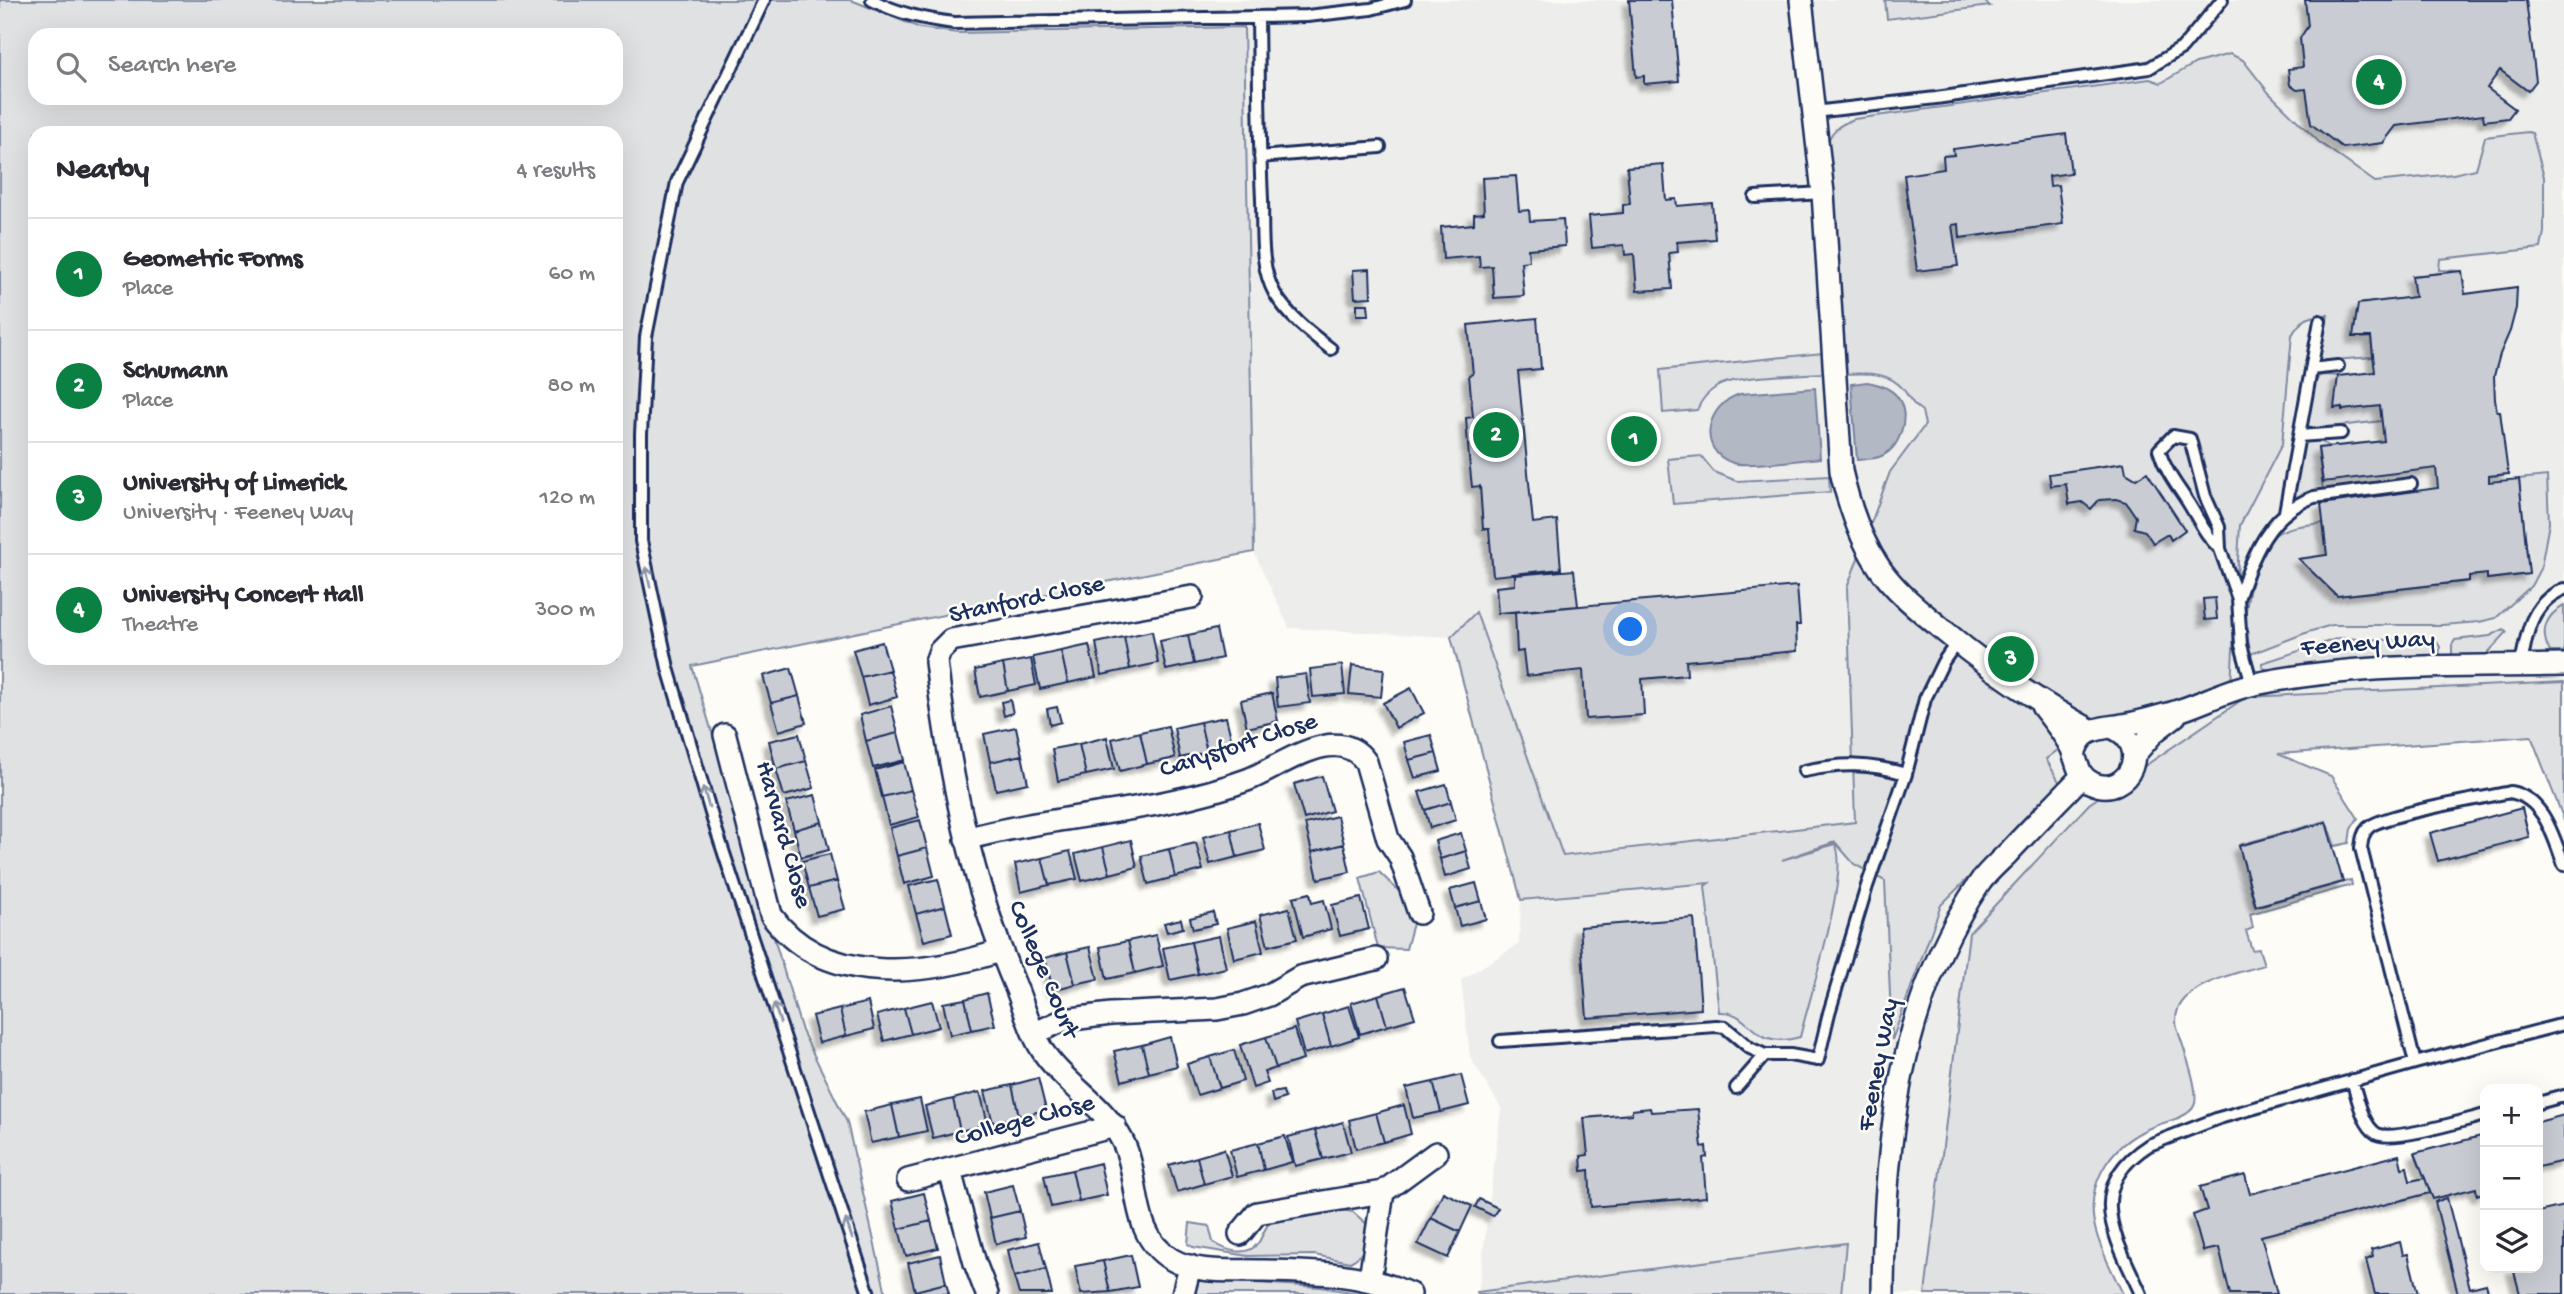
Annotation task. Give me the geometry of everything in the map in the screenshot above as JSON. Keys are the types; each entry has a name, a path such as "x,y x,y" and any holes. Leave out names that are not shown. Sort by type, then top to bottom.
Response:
{"street":[{"path":"1801,0 1823,193 1840,458 1848,500 1863,540 1881,570 1898,591 1957,642 2040,702 2128,738 2134,755 2129,773 2119,782 2108,786 2094,784 2082,776 2071,746 2040,702"},
{"name":"Stanford Close","path":"966,839 946,748 936,662 940,651 951,640 1192,597"},
{"name":"Feeney Way","path":"2100,728 2182,711 2252,684 2347,671 2399,666 2564,665"},
{"name":"Feeney Way","path":"2134,755 2165,722 2182,711"},
{"path":"2074,756 2080,739 2100,728"},
{"name":"Harvard Close","path":"725,735 771,915 791,939 836,962 882,971 948,966 1000,951"},
{"name":"Carysfort Close","path":"966,839 1197,795 1250,779 1304,753 1336,744 1359,752 1366,762 1388,839 1400,857 1419,913"},
{"name":"Feeney Way","path":"1883,1294 1890,1160 1898,1088 1911,1029 1928,980 1946,938 1980,882 2082,776"},
{"name":"College Court","path":"966,839 1000,951 1044,1053 1115,1126 1130,1160 1147,1235 1158,1249 1172,1260 1216,1271 1337,1274 1370,1279 1410,1294"},
{"path":"1035,1033 1064,1020 1111,1014 1217,1009 1243,1004 1269,995 1300,977 1376,959"},
{"name":"College Close","path":"908,1180 1115,1126"},
{"path":"1240,1234 1257,1213 1383,1192 1436,1153"},
{"name":"College Close","path":"950,1171 975,1263 987,1294"},
{"path":"1370,1279 1383,1192"},
{"path":"1183,1294 1190,1266"}],"lane":[{"path":"764,0 677,182 646,337 640,433 640,541 668,667 713,820 869,1294"},
{"path":"872,0 895,12 954,23 1258,18 1371,9 1405,0"},
{"path":"1814,112 2149,68 2182,48 2216,2"},
{"path":"1258,18 1260,157 1264,253 1268,276 1274,293 1289,313 1306,331 1331,349"},
{"path":"1260,157 1380,147"},
{"path":"1755,197 1823,193"},
{"path":"2285,512 2320,321"},
{"path":"2311,369 2338,366"},
{"path":"2299,436 2341,432"},
{"path":"2220,549 2208,537 2165,469 2159,450 2173,436 2190,439 2205,496 2219,527 2220,549 2238,599 2241,645 2252,684"},
{"path":"2238,599 2260,543 2285,512 2301,501 2411,484"},
{"path":"2522,666 2526,633 2535,613 2545,599 2564,589"},
{"path":"1500,1041 1716,1026 1725,1027 1750,1048 1765,1055 1790,1055 1818,1060 1829,1013 1867,886 1906,774 1925,699 1943,662 1957,642"},
{"path":"1804,771 1838,764 1875,765 1906,774"},
{"path":"2415,1063 2361,848 2367,829 2377,822 2399,816 2510,792 2521,794 2537,806 2564,865"},
{"path":"2141,1294 2109,1217 2109,1205 2119,1174 2133,1157 2149,1145 2207,1122 2352,1080 2564,1024"},
{"path":"1736,1088 1765,1055"},
{"path":"2352,1080 2367,1123 2376,1133 2404,1135 2480,1116"},
{"path":"2543,1101 2564,1096"}],"shaded area":[{"path":"0,0 851,0 920,28 958,33 1244,27 1254,552 692,666 802,1031 847,1122 886,1294 0,1294"},
{"path":"76,0 2564,0 2564,682 2246,697 1969,933 1925,1294 1478,1294 1501,1108 1470,1057 1461,980 1519,944 1521,900 1451,637 1289,628 1254,552 623,138 623,126 162,126 503,105 623,105 623,28 508,28"},
{"path":"1885,0 1983,0 1990,6 1887,19"},
{"path":"2230,54 2243,60 2269,93 2319,142 2375,182 2476,169 2485,137 2528,132 2532,133 2544,177 2544,232 2541,248 2440,259 2439,270 2462,271 2413,276 2415,297 2359,304 2362,338 2371,337 2373,357 2320,361 2328,315 2316,315 2307,319 2292,335 2282,444 2240,525 2231,685 2176,707 2100,718 2046,759 2061,785 1941,905 1892,1040 1885,881 1854,864 1835,842 1782,860 1835,844 1838,858 1833,908 1800,1037 1771,1039 1761,1035 1739,1017 1719,1012 1705,886 1709,883 1521,900 1451,637 1476,612 1563,856 1855,822 1847,588 1890,472 1925,425 1922,411 1891,379 1877,374 1845,374 1826,147 1833,132 1854,119 2150,79 2161,83 2196,63"},
{"path":"1822,353 1823,373 1727,382 1708,394 1697,410 1663,413 1660,370"},
{"path":"2319,376 2338,376 2342,410 2380,406 2382,421 2312,429 2308,426 2316,382"},
{"path":"1867,382 1894,393 1903,408 1903,425 1897,441 1886,453 1877,458 1857,460 1851,384"},
{"path":"1815,388 1820,458 1739,464 1721,457 1713,448 1710,427 1713,417 1729,399 1740,394"},
{"path":"2316,439 2330,447 2318,449 2323,490 2306,493 2292,500 2303,441"},
{"path":"1701,456 1714,472 1737,481 1829,476 1830,492 1673,504 1668,459"},
{"path":"2547,476 2549,523 2541,567 2531,586 2496,618 2442,625 2332,625 2251,654 2247,632 2247,601 2263,549 2275,535 2298,526 2323,523 2327,555 2299,559 2337,596 2468,581 2469,576 2487,574 2488,579 2529,574 2519,479"},
{"path":"2564,606 2564,652 2550,652 2545,638 2546,626 2552,615"},
{"path":"2504,629 2507,632 2485,656 2452,657 2455,640 2490,636"},
{"path":"2339,638 2437,642 2440,647 2439,659 2377,658 2332,661 2282,671 2262,667 2262,663"},
{"path":"2564,682 2564,820 2531,736 2278,754 2331,776 2358,818 2351,829 2349,843 2335,846 2326,821 2239,845 2255,907 2351,880 2352,885 2250,914 2253,928 2246,931 2252,950 2259,949 2264,965 2206,984 2182,1002 2177,1014 2177,1028 2193,1079 2194,1106 2181,1117 2152,1127 2123,1145 2102,1170 2096,1185 2093,1218 2097,1235 2123,1294 1925,1294 1969,933 2089,804 2246,697"},
{"path":"1379,872 1403,895 1415,916 1406,949 1378,948 1360,878"},
{"path":"1335,1209 1353,1212 1369,1226 1365,1247 1359,1256 1350,1262 1314,1255 1248,1256 1188,1244 1190,1223 1209,1226 1213,1242 1224,1248 1249,1250 1259,1242 1274,1218"},
{"path":"1846,1243 1841,1294 1477,1292"},
{"path":"1199,1281 1321,1287 1363,1294 1192,1294"}],"building":[{"path":"1629,0 1672,0 1679,81 1644,84 1644,76 1636,77"},
{"path":"2305,0 2526,0 2536,81 2528,91 2500,70 2487,88 2515,109 2508,118 2484,121 2483,115 2396,126 2383,143 2343,148 2311,124 2306,89 2297,90 2290,85 2288,69 2303,67 2300,38 2308,26"},
{"path":"2066,134 2071,173 2049,176 2050,186 2058,185 2063,224 1960,238 1959,224 1952,225 1958,266 1917,271 1904,175 1944,169 1943,156 1954,155 1953,149"},
{"path":"1663,164 1666,200 1676,199 1677,206 1712,203 1715,239 1677,242 1678,252 1669,253 1672,289 1637,291 1634,254 1625,255 1624,245 1592,248 1589,216 1623,213 1623,205 1630,204 1627,167"},
{"path":"1516,176 1519,211 1529,210 1530,221 1563,219 1565,246 1528,249 1529,261 1521,262 1524,296 1494,298 1492,266 1480,267 1479,256 1443,259 1441,227 1474,224 1474,214 1484,213 1482,178"},
{"path":"1370,269 1371,297 1355,298 1353,270"},
{"path":"2462,271 2465,294 2517,287 2516,308 2494,376 2495,400 2497,411 2500,411 2508,474 2489,476 2489,482 2519,479 2529,574 2487,579 2487,574 2469,576 2469,581 2337,596 2299,559 2327,555 2321,504 2438,488 2436,468 2323,482 2318,448 2384,441 2380,406 2342,410 2342,407 2334,408 2338,376 2375,372 2371,337 2353,337 2358,304 2415,297 2412,276"},
{"path":"1357,304 1368,304 1369,315 1357,315"},
{"path":"1537,318 1541,369 1518,371 1533,523 1557,520 1561,569 1493,576 1489,529 1483,529 1480,486 1472,487 1469,458 1466,418 1473,417 1469,375 1473,374 1468,325"},
{"path":"2124,463 2126,473 2136,479 2147,472 2185,530 2171,540 2168,534 2153,543 2145,531 2134,528 2136,517 2126,502 2116,499 2099,500 2091,509 2082,502 2069,504 2066,484 2051,486 2049,474"},
{"path":"1574,570 1578,606 1498,613 1496,587 1515,585 1515,575"},
{"path":"1797,586 1800,625 1796,625 1797,651 1686,661 1687,675 1642,679 1644,715 1586,719 1583,670 1526,676 1523,651 1517,652 1515,612"},
{"path":"2215,598 2217,619 2205,620 2203,599"},
{"path":"1216,629 1222,658 1194,664 1188,635"},
{"path":"1152,631 1158,663 1130,669 1124,637"},
{"path":"1188,635 1194,664 1166,670 1160,641"},
{"path":"1124,637 1130,669 1102,675 1096,643"},
{"path":"882,642 890,670 861,677 853,650"},
{"path":"1089,645 1096,677 1068,683 1061,651"},
{"path":"1061,651 1068,683 1040,689 1033,657"},
{"path":"1031,659 1036,685 1008,691 1003,664"},
{"path":"1003,664 1008,691 980,697 975,670"},
{"path":"1342,665 1345,694 1313,697 1310,669"},
{"path":"1352,665 1384,669 1381,697 1349,694"},
{"path":"791,668 799,696 771,703 763,676"},
{"path":"890,670 897,697 868,705 861,677"},
{"path":"1306,674 1310,703 1278,707 1275,678"},
{"path":"1411,688 1424,713 1396,728 1383,703"},
{"path":"1272,693 1278,721 1247,728 1241,700"},
{"path":"799,696 806,723 779,731 771,703"},
{"path":"1010,700 1013,713 1004,716 1001,702"},
{"path":"891,706 898,733 866,741 860,715"},
{"path":"1057,707 1061,722 1050,725 1047,709"},
{"path":"1226,717 1233,746 1207,752 1200,722"},
{"path":"1200,722 1207,752 1180,758 1174,728"},
{"path":"1168,726 1175,758 1147,764 1140,732"},
{"path":"1016,727 1022,755 990,762 984,734"},
{"path":"1140,732 1147,764 1120,771 1112,739"},
{"path":"898,733 905,760 873,768 866,741"},
{"path":"799,734 806,761 776,769 769,741"},
{"path":"1431,735 1436,753 1409,760 1404,742"},
{"path":"1107,737 1114,769 1086,775 1079,744"},
{"path":"1079,744 1086,775 1058,781 1052,749"},
{"path":"1436,753 1441,771 1415,778 1409,760"},
{"path":"1022,755 1028,783 996,790 990,762"},
{"path":"806,761 814,788 784,796 776,769"},
{"path":"904,762 911,790 882,797 875,770"},
{"path":"1322,776 1332,811 1304,819 1294,784"},
{"path":"1446,784 1451,802 1425,810 1419,792"},
{"path":"911,790 919,817 889,825 882,797"},
{"path":"815,795 822,822 794,830 786,802"},
{"path":"1451,802 1456,820 1430,828 1425,810"},
{"path":"2522,808 2529,837 2438,861 2430,833"},
{"path":"1337,816 1344,844 1312,852 1305,824"},
{"path":"920,820 927,848 897,856 890,828"},
{"path":"822,822 829,850 801,857 794,830"},
{"path":"2326,822 2343,882 2256,906 2239,846"},
{"path":"1258,823 1265,850 1237,857 1231,830"},
{"path":"1231,830 1237,857 1210,864 1203,837"},
{"path":"1461,833 1466,851 1440,859 1435,841"},
{"path":"1131,840 1137,867 1110,874 1103,847"},
{"path":"1196,843 1203,870 1175,877 1169,849"},
{"path":"1344,844 1350,872 1318,879 1312,852"},
{"path":"1103,847 1110,874 1082,881 1075,854"},
{"path":"927,848 934,876 904,884 897,856"},
{"path":"1169,849 1175,877 1148,884 1141,856"},
{"path":"1070,851 1077,879 1049,885 1042,858"},
{"path":"1466,851 1471,869 1445,877 1440,859"},
{"path":"830,854 837,881 809,888 802,861"},
{"path":"1042,858 1049,885 1021,892 1015,864"},
{"path":"938,879 945,906 916,914 909,886"},
{"path":"837,881 845,909 817,916 809,888"},
{"path":"1476,883 1481,901 1455,908 1450,890"},
{"path":"1310,893 1312,903 1324,900 1331,929 1303,937 1293,897"},
{"path":"1361,898 1369,929 1340,936 1332,905"},
{"path":"1481,901 1486,919 1460,926 1455,908"},
{"path":"945,906 952,934 924,941 916,914"},
{"path":"1289,908 1297,939 1268,946 1260,915"},
{"path":"1213,912 1216,924 1193,929 1190,918"},
{"path":"1694,918 1701,1009 1587,1018 1580,927"},
{"path":"1181,919 1183,928 1167,932 1164,923"},
{"path":"1256,921 1263,952 1234,959 1227,928"},
{"path":"1156,935 1163,966 1135,973 1128,941"},
{"path":"1219,936 1226,968 1198,974 1191,942"},
{"path":"1128,941 1135,973 1107,979 1100,947"},
{"path":"1191,942 1198,974 1170,980 1163,948"},
{"path":"1090,947 1098,979 1075,984 1067,952"},
{"path":"1067,952 1075,984 1053,990 1045,958"},
{"path":"1405,987 1415,1018 1387,1026 1378,995"},
{"path":"987,993 995,1025 972,1030 965,999"},
{"path":"1378,995 1387,1026 1360,1034 1351,1003"},
{"path":"965,999 972,1030 950,1035 943,1003"},
{"path":"932,1001 939,1027 911,1034 904,1008"},
{"path":"868,1002 874,1029 846,1036 840,1009"},
{"path":"1349,1006 1359,1037 1331,1046 1322,1014"},
{"path":"904,1008 911,1034 884,1041 877,1015"},
{"path":"840,1009 846,1036 819,1043 812,1016"},
{"path":"1322,1014 1331,1046 1304,1054 1295,1022"},
{"path":"1294,1029 1303,1060 1276,1068 1266,1037"},
{"path":"1170,1037 1177,1066 1149,1073 1142,1045"},
{"path":"1266,1037 1276,1068 1264,1072 1268,1083 1253,1088 1240,1045"},
{"path":"1142,1045 1149,1073 1122,1081 1114,1051"},
{"path":"1234,1050 1243,1081 1220,1088 1210,1057"},
{"path":"1210,1057 1220,1088 1197,1095 1187,1064"},
{"path":"1461,1075 1469,1105 1441,1112 1433,1082"},
{"path":"1038,1078 1046,1110 1019,1116 1012,1085"},
{"path":"1433,1082 1441,1112 1413,1118 1406,1088"},
{"path":"1012,1085 1019,1116 993,1123 985,1091"},
{"path":"1283,1091 1285,1098 1273,1102 1271,1093"},
{"path":"980,1092 988,1124 960,1131 953,1099"},
{"path":"920,1099 927,1131 899,1137 892,1105"},
{"path":"953,1099 960,1131 933,1138 925,1106"},
{"path":"892,1105 899,1137 871,1143 864,1112"},
{"path":"1404,1105 1411,1134 1384,1142 1376,1113"},
{"path":"1650,1108 1651,1112 1698,1109 1702,1147 1706,1146 1707,1157 1703,1158 1706,1197 1591,1207 1589,1170 1582,1171 1581,1156 1588,1155 1584,1118 1632,1114 1632,1110"},
{"path":"1376,1113 1384,1142 1356,1149 1349,1120"},
{"path":"2564,1115 2564,1161 2543,1166 2543,1121"},
{"path":"1343,1122 1351,1152 1323,1159 1315,1130"},
{"path":"1315,1130 1323,1159 1295,1166 1288,1137"},
{"path":"1285,1136 1292,1162 1264,1170 1258,1143"},
{"path":"2480,1136 2480,1194 2477,1195 2476,1188 2433,1199 2415,1153"},
{"path":"1258,1143 1264,1170 1237,1177 1230,1150"},
{"path":"1224,1149 1232,1176 1204,1184 1197,1157"},
{"path":"2399,1155 2402,1168 2407,1167 2410,1181 2425,1178 2430,1193 2261,1236 2277,1294 2230,1294 2219,1248 2203,1251 2193,1215 2207,1210 2200,1187 2245,1175 2250,1194"},
{"path":"1197,1157 1204,1184 1177,1192 1169,1165"},
{"path":"1100,1163 1107,1195 1079,1201 1072,1170"},
{"path":"1072,1170 1079,1201 1051,1207 1044,1176"},
{"path":"1013,1185 1020,1211 990,1218 984,1192"},
{"path":"1443,1192 1472,1206 1460,1232 1431,1218"},
{"path":"924,1193 931,1221 899,1229 892,1201"},
{"path":"2447,1198 2470,1288 2486,1284 2489,1294 2458,1294 2435,1202"},
{"path":"1479,1199 1498,1208 1493,1216 1475,1207"},
{"path":"2564,1206 2564,1294 2520,1294 2514,1273 2543,1273 2543,1211"},
{"path":"1020,1211 1026,1237 996,1244 990,1218"},
{"path":"1431,1218 1460,1232 1448,1258 1418,1244"},
{"path":"931,1221 938,1248 906,1256 899,1229"},
{"path":"1039,1242 1046,1269 1014,1277 1008,1250"},
{"path":"2400,1242 2403,1255 2408,1254 2418,1294 2375,1294 2366,1260 2373,1257 2371,1250"},
{"path":"940,1255 946,1283 915,1291 908,1263"},
{"path":"1131,1255 1138,1287 1110,1292 1103,1261"},
{"path":"1103,1261 1110,1292 1081,1294 1075,1266"},
{"path":"1046,1269 1052,1294 1019,1294 1014,1277"},
{"path":"946,1283 949,1294 915,1294 915,1291"}],"place":[{"name":"University Concert Hall","path":"2379,82"},
{"name":"Schumann","path":"1496,435"},
{"name":"Geometric Forms","path":"1634,439"},
{"name":"University of Limerick","path":"2011,659"}]}
